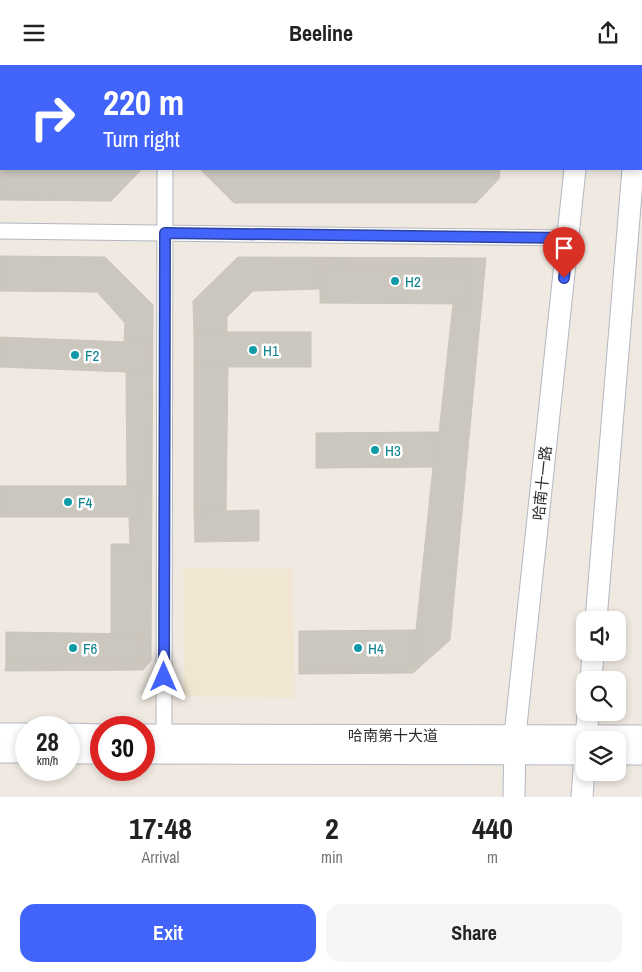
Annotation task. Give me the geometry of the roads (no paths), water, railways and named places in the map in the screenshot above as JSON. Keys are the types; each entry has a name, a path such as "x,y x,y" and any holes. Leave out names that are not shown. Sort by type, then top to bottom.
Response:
{"main road":[{"name":"哈南十一路","path":"514,797 515,745 575,170"},
{"path":"597,611 633,170"},
{"path":"0,734 15,734"},
{"name":"哈南第十大道","path":"155,735 576,747"},
{"name":"哈南第十大道","path":"626,739 642,736"},
{"name":"哈南第十大道","path":"155,753 515,745"},
{"path":"0,752 15,752"},
{"path":"626,754 642,754"},
{"path":"582,797 583,781"}],"street":[{"path":"154,716 166,170"},
{"path":"0,231 568,238"}],"place":[{"name":"H2","path":"395,281"},
{"name":"H1","path":"253,350"},
{"name":"F2","path":"75,355"},
{"name":"H3","path":"375,450"},
{"name":"F4","path":"68,502"},
{"name":"F6","path":"73,648"},
{"name":"H4","path":"358,648"}]}
